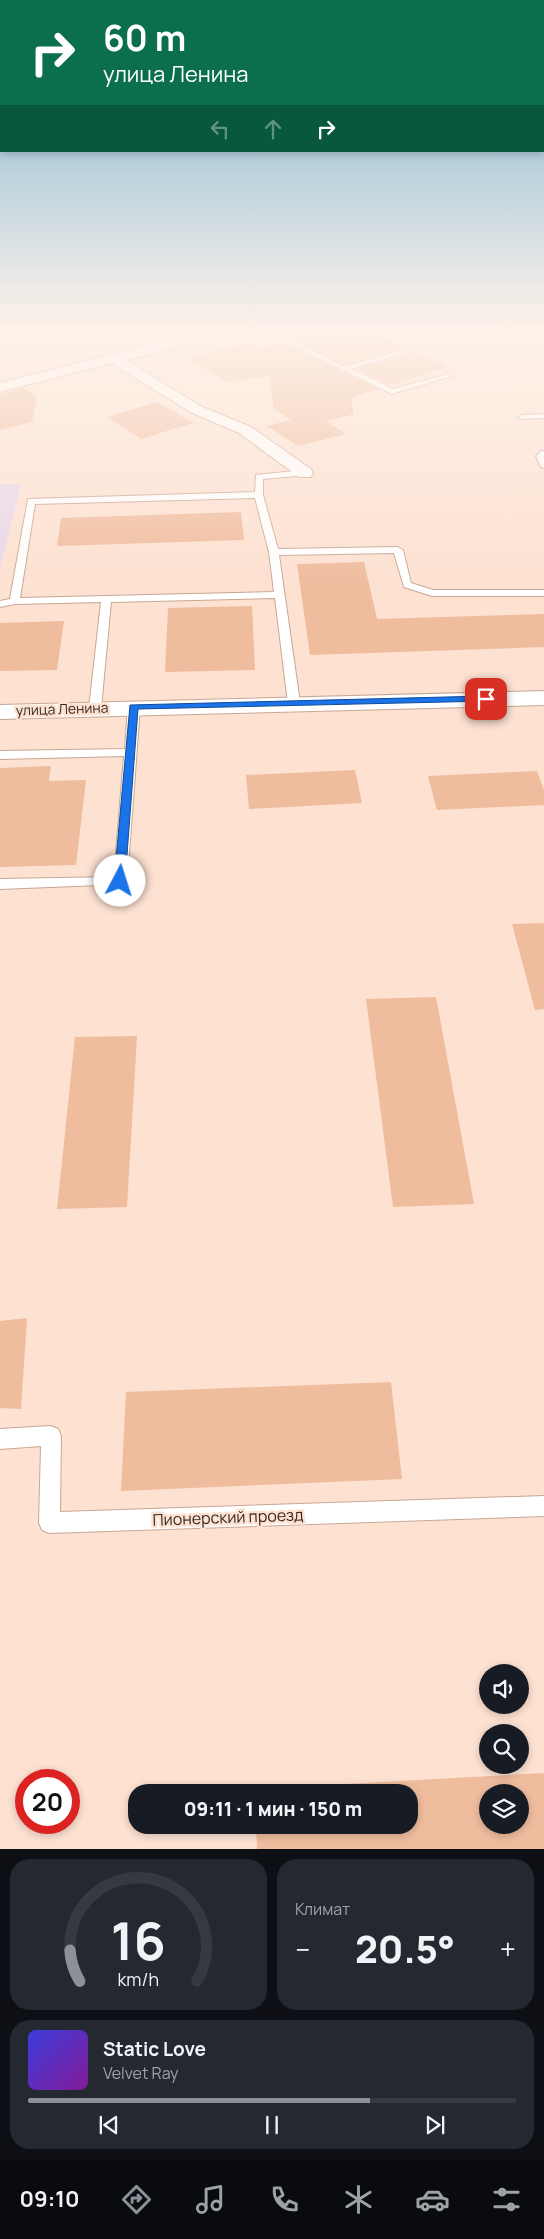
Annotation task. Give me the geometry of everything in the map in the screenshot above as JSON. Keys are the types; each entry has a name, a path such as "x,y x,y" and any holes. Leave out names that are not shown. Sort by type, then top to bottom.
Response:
{"street":[{"path":"205,413 245,430 305,473"},
{"name":"улица Ленина","path":"0,712 95,708 544,698"}],"lane":[{"path":"522,416 544,416"},
{"path":"544,453 540,456 544,465"},
{"path":"294,703 274,552 259,495 259,477 305,473"},
{"path":"15,601 31,501 259,495"},
{"path":"274,552 398,550 407,585 432,593 544,593"},
{"path":"0,604 15,601 280,595"},
{"path":"95,708 106,599"},
{"path":"0,884 120,881 134,707"},
{"path":"0,755 130,752"},
{"name":"Пионерский проезд","path":"0,1439 51,1436 50,1522 544,1506"}],"shaded area":[{"path":"0,484 21,484 0,569"}],"building":[{"path":"0,413 34,413 32,422 0,430"},
{"path":"119,413 176,413 193,423 141,439 107,417"},
{"path":"281,413 354,414 326,421 346,434 298,446 267,426 291,420"},
{"path":"241,512 244,540 57,546 61,518"},
{"path":"364,562 377,619 544,614 544,647 310,655 297,564"},
{"path":"252,606 255,670 165,672 168,608"},
{"path":"64,621 57,670 0,671 0,623"},
{"path":"51,766 49,781 86,780 76,865 0,867 0,768"},
{"path":"355,770 362,803 249,809 246,775"},
{"path":"537,771 544,790 544,805 437,810 428,776"},
{"path":"544,923 544,1009 535,1010 512,924"},
{"path":"436,997 474,1204 393,1207 366,999"},
{"path":"137,1036 127,1207 57,1209 75,1037"},
{"path":"27,1318 21,1409 0,1408 0,1321"},
{"path":"391,1382 402,1479 121,1491 126,1392"},
{"path":"544,1773 544,1849 257,1849 256,1834 418,1834 418,1784 345,1784"}],"route":[{"path":"120,881 134,707 486,699"}]}
